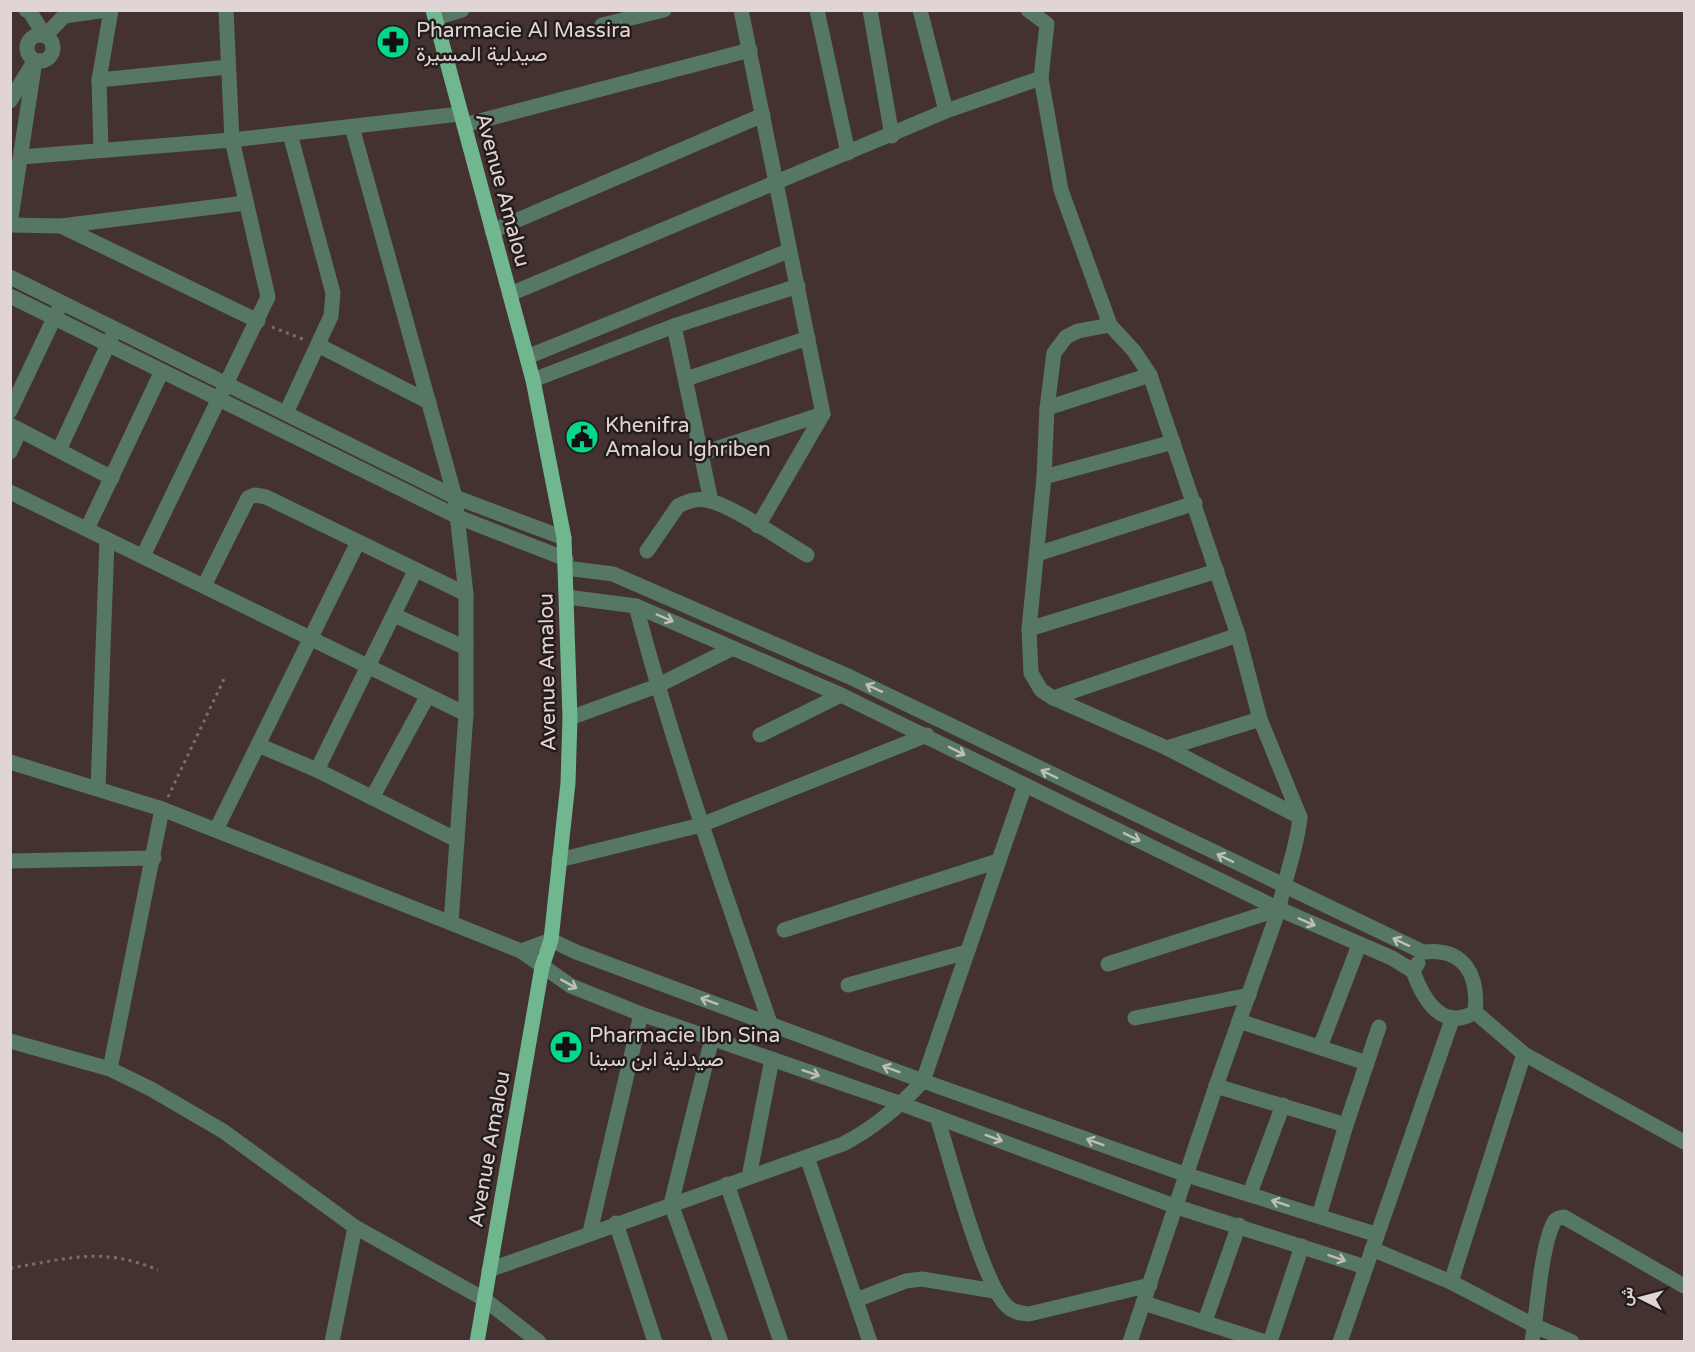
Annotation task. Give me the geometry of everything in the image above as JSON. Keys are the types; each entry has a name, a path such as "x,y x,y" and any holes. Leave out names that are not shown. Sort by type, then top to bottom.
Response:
{"main road":[{"name":"Avenue Amalou","path":"434,14 533,380 564,538 566,563 570,718 568,783 551,940 542,967 477,1341"}],"street":[{"path":"10,101 18,73 35,61 45,61 52,53 52,43 30,12 26,10"},
{"path":"45,36 65,14 109,10 99,80 101,150"},
{"path":"143,556 258,321 268,291 245,203 232,140 226,10"},
{"path":"434,14 462,10"},
{"path":"602,25 664,10"},
{"path":"741,10 823,414 758,526"},
{"path":"817,10 848,153"},
{"path":"870,10 892,136"},
{"path":"920,10 946,111"},
{"path":"1028,10 1047,24 1041,78 1061,190 1110,325 1134,351 1150,375 1238,635 1260,718 1300,818 1292,861 1283,886 1279,909 1216,1086 1130,1341"},
{"path":"21,157 462,119 750,50"},
{"path":"35,61 10,224 61,226 245,203"},
{"path":"99,80 228,67"},
{"path":"510,294 775,182 892,136 946,111 1041,78"},
{"path":"492,231 763,115"},
{"path":"352,128 455,497 458,517 466,594 466,714 451,922"},
{"path":"286,413 331,316 333,293 290,134"},
{"path":"61,226 258,321"},
{"path":"527,357 788,250"},
{"path":"10,277 455,497 564,538"},
{"path":"533,380 674,326 798,286"},
{"path":"10,296 458,517 566,563 613,574 828,667 1423,952 1437,950 1458,957 1476,986 1475,1012"},
{"path":"10,411 62,302"},
{"path":"1110,325 1078,331 1058,346 1054,353 1047,408 1044,477 1029,629 1031,673 1041,690 1053,698 1167,748 1300,818"},
{"path":"674,326 703,453 711,501"},
{"path":"58,450 116,329"},
{"path":"686,379 808,338"},
{"path":"318,345 429,402"},
{"path":"87,529 162,371"},
{"path":"1047,408 1150,375"},
{"path":"703,453 823,414"},
{"path":"10,452 16,428 112,478"},
{"path":"1044,477 1173,442"},
{"path":"10,492 466,714"},
{"path":"204,586 248,498 255,495 267,498 466,594"},
{"path":"647,551 678,506 702,499 711,501 758,526 807,555"},
{"path":"1037,554 1195,503"},
{"path":"98,789 107,539"},
{"path":"216,830 358,542"},
{"path":"317,770 415,571"},
{"path":"1029,629 1217,571"},
{"path":"567,597 636,606 841,695 927,735 1279,909 1392,958 1413,971 1421,994 1432,1006 1452,1020 1464,1019 1475,1012"},
{"path":"636,606 657,686 701,825 770,1023"},
{"path":"394,615 466,648"},
{"path":"1053,698 1238,635"},
{"path":"570,718 657,686 733,648"},
{"path":"760,735 841,695"},
{"path":"372,798 427,697"},
{"path":"1167,748 1260,718"},
{"path":"559,860 701,825 927,735"},
{"path":"258,745 317,770 457,840"},
{"path":"10,762 162,809 451,922 521,951 571,986 641,1014 902,1104 1177,1207 1365,1267"},
{"path":"489,1270 590,1232 807,1157 865,1133 902,1104 923,1081 1025,785"},
{"path":"110,1069 162,809"},
{"path":"10,861 154,858"},
{"path":"784,930 998,861"},
{"path":"1108,964 1279,909"},
{"path":"521,951 551,940 576,952 923,1081 1187,1175 1319,1216 1374,1241 1535,1326 1572,1341"},
{"path":"1320,1047 1359,945"},
{"path":"848,985 967,951"},
{"path":"1413,971 1423,952"},
{"path":"1135,1018 1249,995"},
{"path":"1475,1012 1524,1054 1684,1143"},
{"path":"590,1232 641,1014"},
{"path":"1340,1341 1452,1020"},
{"path":"1239,1021 1367,1063"},
{"path":"1319,1216 1346,1125 1379,1027"},
{"path":"712,1038 671,1204 721,1341"},
{"path":"10,1041 110,1069 151,1089 223,1131 355,1227 484,1299 539,1341"},
{"path":"1451,1282 1524,1054"},
{"path":"749,1177 772,1059"},
{"path":"1216,1086 1346,1125"},
{"path":"1250,1193 1283,1105"},
{"path":"937,1117 994,1291 1007,1306 1017,1313 1029,1314 1150,1285"},
{"path":"807,1157 870,1341"},
{"path":"728,1184 781,1341"},
{"path":"1532,1341 1547,1246 1553,1222 1558,1218 1564,1218 1684,1286"},
{"path":"616,1223 655,1341"},
{"path":"1205,1321 1239,1225"},
{"path":"332,1341 355,1227"},
{"path":"1270,1341 1302,1246"},
{"path":"856,1300 906,1281 922,1279 994,1291"},
{"path":"1144,1303 1265,1341"}],"path":[{"path":"258,321 318,345"},
{"path":"162,809 224,679"},
{"path":"10,1268 88,1255 112,1255 158,1270"}],"place":[{"name":"Pharmacie Al Massira صيدلية المسيرة","path":"393,42"},
{"name":"Khenifra Amalou Ighriben","path":"582,437"},
{"name":"Pharmacie Ibn Sina صيدلية ابن سينا","path":"566,1047"}]}
